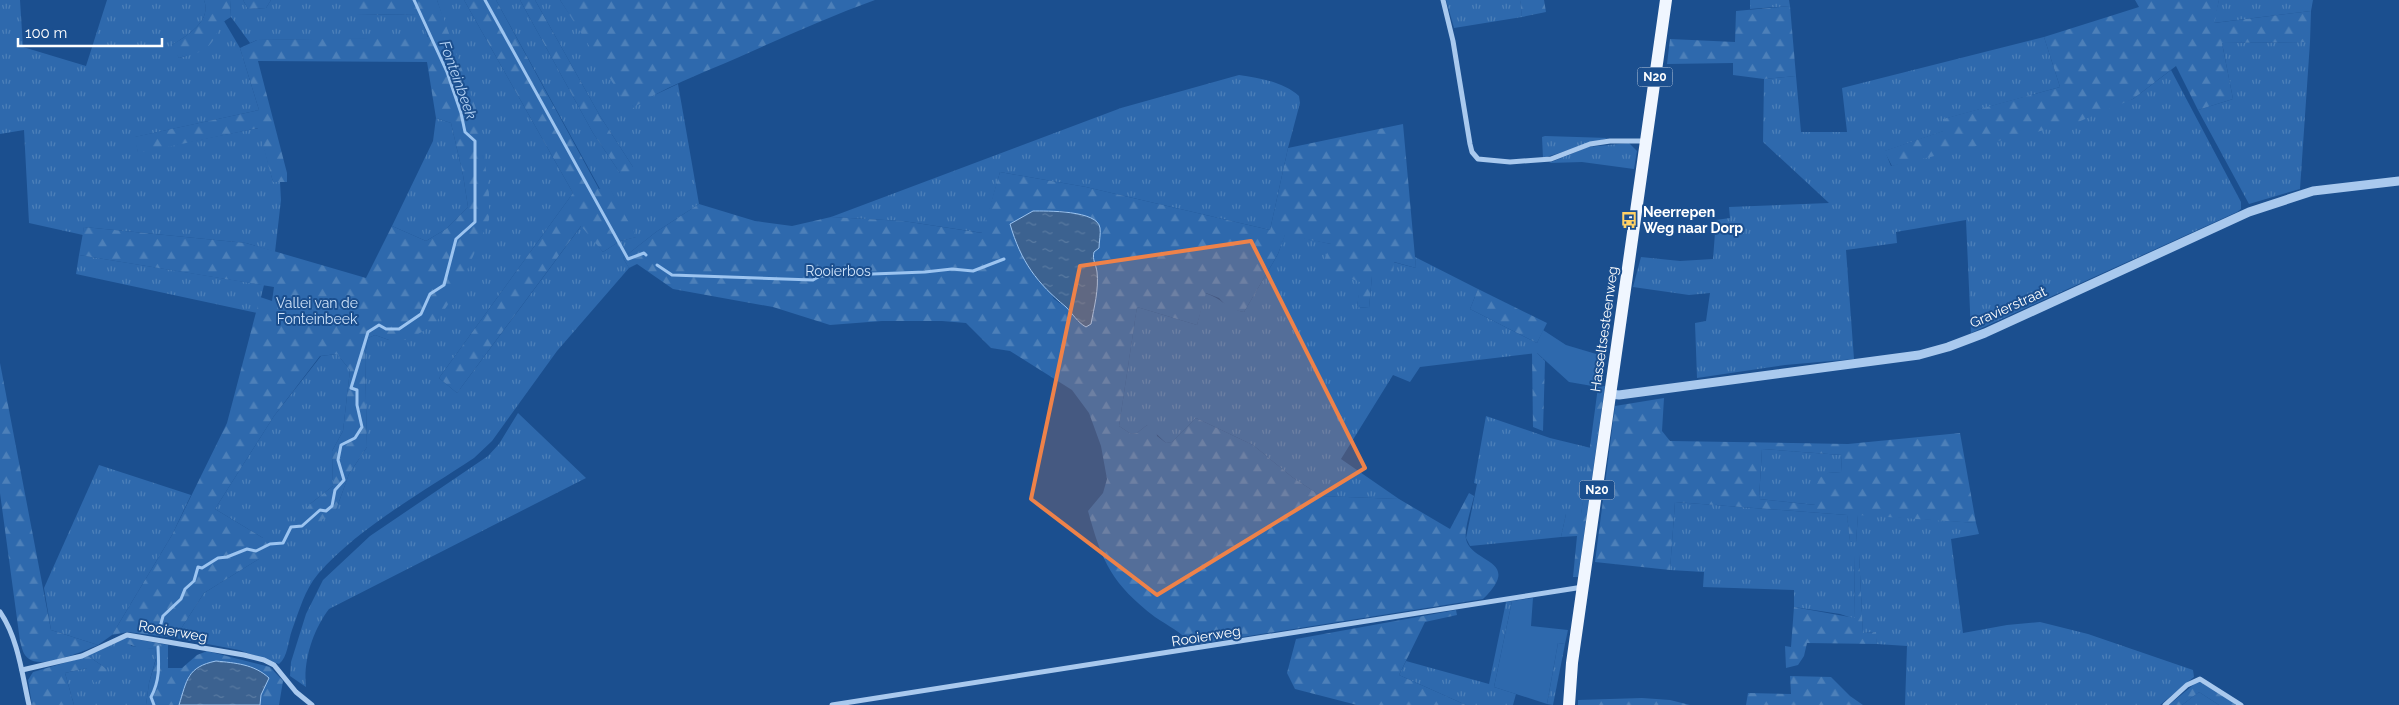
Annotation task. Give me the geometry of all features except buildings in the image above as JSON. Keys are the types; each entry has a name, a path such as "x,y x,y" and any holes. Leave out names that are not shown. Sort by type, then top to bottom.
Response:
{"main road":[{"name":"Hasseltsesteenweg","path":"1569,705 1572,663 1666,0"},
{"name":"Hasseltsesteenweg","path":"1562,705 1572,663"}],"street":[{"path":"1443,0 1453,41 1470,144 1472,152 1478,159 1510,162 1551,159 1590,144 1610,141 1646,142"},
{"name":"Gravierstraat","path":"1610,394 1619,395 1890,359 1948,347 1985,333 2249,212 2313,191 2399,182"},
{"name":"Rooierweg","path":"832,705 1583,587"},
{"path":"0,612 7,622 22,670 29,705"},
{"name":"Rooierweg","path":"22,670 82,656 127,635 236,653 264,660 274,665 296,692 312,705"},
{"path":"2165,705 2187,685 2200,678 2241,705"}],"highlighted area":[{"path":"1251,241 1365,468 1157,595 1031,499 1080,266"}],"green space":[{"path":"0,0 20,0 23,47 86,66 107,0 204,0 206,8 202,21 185,37 172,45 179,58 193,54 209,43 219,24 224,21 240,48 259,110 135,137 138,152 259,128 273,182 280,182 281,200 275,252 246,243 84,227 83,235 29,223 24,130 0,134"},
{"path":"204,0 230,0 231,17 220,26 212,42 206,48 197,53 179,58 172,45 185,37 202,21 206,8"},
{"path":"230,0 243,0 248,9 266,8 271,0 356,0 356,15 420,14 428,38 257,40 250,43 231,17"},
{"path":"243,0 271,0 266,8 248,9"},
{"name":"Vallei van de Fonteinbeek","path":"356,0 437,0 479,117 489,194 489,220 459,288 435,324 408,340 389,340 375,335 368,338 365,356 367,447 349,474 336,510 313,526 301,516 310,504 333,486 332,451 343,431 350,370 337,354 320,356 274,416 215,509 263,538 270,548 259,559 204,593 175,638 128,632 112,635 172,535 227,423 260,297 272,301 274,287 79,255 84,227 246,243 366,278 392,226 426,241 446,229 468,207 451,123 436,118 427,62 258,61 287,173 287,182 273,182 258,128 138,153 134,137 259,110 240,48 257,40 428,37 420,14 356,15"},
{"path":"437,0 464,0 573,193 439,378 457,393 582,225 603,252 620,241 636,237 608,186 600,189 496,0 520,0 593,133 620,173 633,167 600,116 535,0 560,0 570,15 646,99 678,84 699,204 656,232 623,258 629,268 557,351 492,441 474,458 392,511 352,541 318,574 309,586 292,630 286,653 279,664 239,650 175,638 204,593 259,559 263,538 215,509 274,416 321,356 337,354 350,370 343,431 332,451 333,486 310,504 336,510 349,474 367,447 365,356 368,338 375,335 389,340 489,220 448,34"},
{"path":"464,0 496,0 599,189 608,185 637,237 620,241 603,252 581,226 457,393 439,378 573,193"},
{"path":"520,0 535,0 600,116 633,167 634,174 631,177 620,173 593,133"},
{"path":"560,0 875,0 682,82 630,110"},
{"path":"1446,0 1520,0 1522,17 1454,28"},
{"path":"1520,0 1544,0 1546,12 1522,17"},
{"path":"1750,0 1789,0 1790,6 1750,9"},
{"path":"2135,0 2219,0 2214,23 2311,11 2310,42 2222,43 2233,99 2198,110 2176,66 2133,99 2078,122 1892,166 1884,151 1943,131 1943,119 2060,87 2044,37 2139,7"},
{"path":"2219,0 2313,0 2311,11 2213,23"},
{"path":"1790,6 1796,76 1764,79 1733,75 1733,63 1667,64 1670,39 1735,42 1736,11"},
{"path":"2044,37 2060,87 1944,119 1944,131 1885,151 1891,166 2133,99 2171,70 2241,202 2241,209 1971,333 1966,220 1896,232 1897,243 1846,250 1854,359 1785,365 1697,378 1695,323 1706,321 1710,293 1689,295 1633,287 1641,257 1680,261 1713,259 1716,220 1730,218 1729,207 1829,203 1763,142 1764,79 1796,76 1801,132 1847,132 1842,88"},
{"path":"2310,42 2300,189 2249,204 2198,110 2233,99 2222,43"},
{"path":"1239,75 1279,84 1299,96 1300,103 1270,230 1086,187 1000,172 983,233 903,221 831,217 1121,108"},
{"path":"436,118 451,123 468,207 446,229 426,241 392,226 433,141"},
{"name":"Rooierbos","path":"1403,124 1416,268 1394,262 1393,276 1372,276 1369,308 1357,307 1360,282 1321,268 1331,244 1285,235 1278,254 1244,312 1229,309 1219,298 1206,293 1197,325 1137,307 1119,426 1131,434 1137,433 1147,425 1156,427 1157,436 1166,443 1172,442 1196,418 1253,445 1292,477 1321,496 1399,499 1450,529 1469,493 1474,496 1467,524 1466,539 1470,547 1492,563 1497,569 1498,576 1494,586 1483,599 1192,645 1184,636 1155,617 1128,594 1104,558 1088,511 1103,493 1107,479 1101,446 1089,413 1072,390 1010,351 991,348 966,323 882,321 830,325 773,307 673,289 637,264 629,268 623,258 656,232 699,204 755,221 792,226 831,217 903,221 982,233 1000,172 1086,187 1270,230 1288,148","holes":["1033,211 1065,211 1100,227 1099,248 1094,252 1093,258 1097,271 1094,311 1079,323 1067,308 1054,299 1011,224"]},
{"path":"1545,136 1608,138 1543,158 1542,137"},
{"path":"1629,143 1637,151 1634,169 1582,162 1549,163 1588,147"},
{"path":"1285,234 1331,244 1361,282 1357,307 1369,308 1372,276 1393,262 1416,268 1415,257 1478,289 1470,309 1537,343 1537,353 1420,367 1410,382 1393,375 1341,459 1399,499 1321,496 1292,477 1253,445 1196,418 1172,442 1166,443 1147,425 1137,433 1131,434 1119,426 1137,307 1197,325 1205,293 1232,308 1244,312 1278,254"},
{"path":"79,255 264,285 257,313 76,274"},
{"path":"1478,289 1547,323 1537,343 1470,309"},
{"path":"1543,330 1566,345 1603,356 1598,387 1569,382 1537,353 1537,343"},
{"path":"1532,353 1537,353 1545,361 1543,431 1533,427"},
{"path":"0,363 51,630 98,645 53,661 35,662 29,659 24,653 20,641 0,493"},
{"path":"1605,386 1578,577 1573,577 1577,536 1561,537 1566,514 1581,514 1598,387"},
{"path":"1664,398 1662,431 1670,441 1848,444 1960,433 1976,523 1858,515 1856,542 1850,542 1847,515 1675,502 1670,570 1595,562 1615,406","holes":["1762,449 1842,455 1841,472 1828,473 1819,478 1813,496 1815,505 1759,499"]},
{"path":"518,413 586,478 329,609 318,626 310,646 305,677 306,687 290,676 291,662 306,614 323,580 370,536 488,456 499,444"},
{"path":"1486,416 1550,438 1591,448 1581,515 1566,514 1561,537 1470,546 1466,538 1477,484 1474,483"},
{"path":"1762,449 1842,455 1841,472 1828,473 1816,505 1759,499"},
{"path":"99,465 191,495 172,535 112,635 98,645 51,630 44,588"},
{"path":"1675,502 1847,515 1850,541 1856,542 1858,514 1976,523 1979,534 1951,539 1963,633 2007,625 2040,622 2088,634 2193,670 2194,677 2160,705 1905,705 1907,646 1877,644 1875,632 1863,633 1859,555 1854,556 1855,619 1840,614 1794,607 1794,590 1703,587 1704,572 1670,570"},
{"path":"1854,555 1859,555 1863,633 1876,632 1877,644 1807,643 1804,656 1798,665 1786,668 1785,646 1791,647 1794,607 1855,618"},
{"path":"1533,598 1531,626 1568,630 1565,644 1558,643 1547,704 1494,687 1512,601"},
{"path":"1512,601 1494,687 1516,694 1513,705 1466,705 1399,675 1406,661 1489,684 1506,602"},
{"path":"1456,610 1457,615 1425,622 1399,675 1466,705 1357,705 1295,689 1287,673 1296,639"},
{"path":"123,638 129,638 131,646 155,649 156,658 149,683 146,705 74,705 65,673 87,668 107,669 88,656"},
{"path":"129,638 168,645 168,668 182,668 197,655 207,651 270,667 283,681 279,705 260,705 261,695 269,678 189,675 179,705 146,705 149,683 156,659 155,649 139,648 126,643"},
{"path":"1558,643 1565,644 1553,705 1547,704"},
{"path":"88,656 107,669 106,677 94,683 87,668 65,673 74,705 32,705 28,680 33,672"},
{"path":"1790,676 1831,677 1850,696 1863,705 1746,705 1748,693 1791,694"},
{"path":"2198,681 2207,684 2236,705 2219,705 2199,692 2182,705 2169,705"},
{"path":"2199,692 2219,705 2182,705"},
{"path":"1642,698 1670,700 1690,705 1578,705 1578,700"}],"water":[{"path":"1033,211 1081,215 1097,222 1100,228 1099,248 1094,252 1097,272 1096,298 1091,324 1086,327 1038,280 1019,250 1010,224"},
{"path":"216,661 251,667 269,678 261,695 260,705 179,705 187,682 194,671 199,667"}],"waterway":[{"name":"Fonteinbeek","path":"159,631 163,616 181,599 185,589 194,581 198,567 202,568 218,558 227,557 247,549 256,551 270,544 283,543 291,527 302,526 320,510 326,511 332,506 335,490 344,480 338,460 341,445 355,438 362,427 357,405 357,390 351,388 368,332 379,325 386,329 399,329 421,314 430,294 444,285 456,239 475,222 475,141 465,132 461,113 447,72 414,0"},
{"path":"485,0 628,259 644,253 646,255"},
{"path":"657,265 672,275 813,280 820,276 925,272 952,269 973,271 1004,259"},
{"name":"Fonteinbeek","path":"154,705 151,697 159,666 158,647"}],"place":[{"name":"Neerrepen Weg naar Dorp","path":"1629,220"}]}
